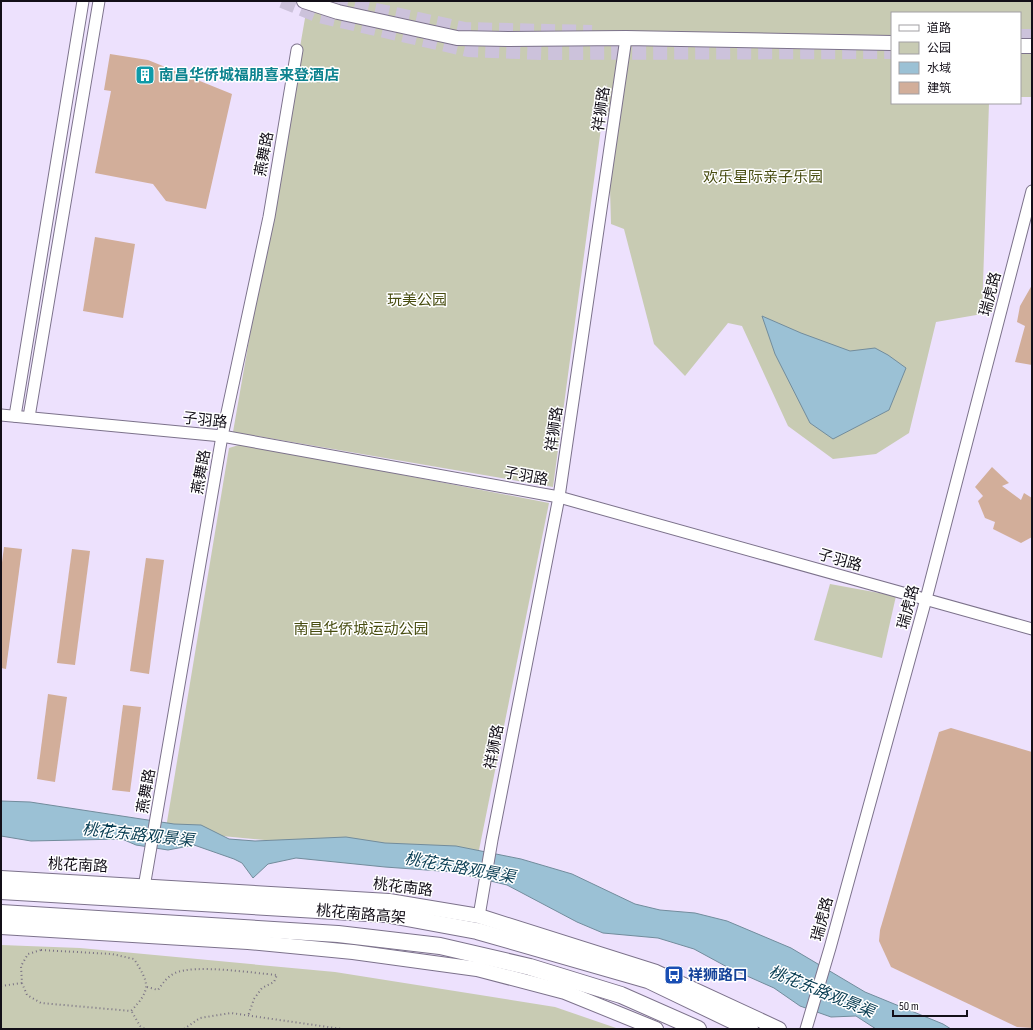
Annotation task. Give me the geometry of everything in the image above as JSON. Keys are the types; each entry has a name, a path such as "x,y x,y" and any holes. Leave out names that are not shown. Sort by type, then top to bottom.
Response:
{"highway":[{"name":"桃花南路高架","path":"1,891 143,893 385,914 477,931 648,980 750,1029"},
{"name":"桃花南路高架","path":"1,914 338,934 440,946 530,967 622,995 698,1029"}],"main road":[{"path":"304,1 338,12 457,38 626,38 891,43"},
{"path":"1021,46 1032,46"},
{"name":"桃花南路","path":"1,878 143,893 389,901 479,916 656,972 779,1029"},
{"path":"1,927 248,942 353,952 477,969 565,992 656,1029"}],"street":[{"path":"15,416 83,1"},
{"path":"29,417 99,1"},
{"name":"祥狮路","path":"479,916 492,840 559,497 626,38"},
{"name":"燕舞路","path":"143,893 222,436 269,217 297,50"},
{"name":"瑞虎路","path":"806,1029 830,948 926,599 1032,191"},
{"name":"子羽路","path":"1,415 222,436 559,497 1032,629"}],"path":[{"path":"41,950 112,954 134,959 144,976 147,987 142,1000 131,1011 41,1003 27,995 22,983 21,966 28,954 41,950"},
{"path":"147,987 158,990 166,979 176,973 189,970 218,970 277,975 274,982 262,988 254,999 248,1016"},
{"path":"1,986 22,983"},
{"path":"131,1011 140,1026 145,1029"},
{"path":"184,1029 200,1018 231,1013 342,1029"},
{"path":"556,1029 588,1029"}],"green space":[{"path":"308,1 1032,1 1032,97 1021,97 1021,12 891,12 891,104 989,104 982,314 936,322 909,433 876,454 833,459 788,426 742,326 728,323 685,376 654,344 624,229 611,224 607,83 553,487 233,432"},
{"name":"南昌华侨城运动公园","path":"242,444 549,503 477,860 201,834 166,828 229,448"},
{"path":"830,584 896,596 882,658 814,640"},
{"path":"1,945 80,948 335,972 555,1007 619,1029 1,1029"}],"water":[{"path":"762,316 801,333 850,351 875,348 906,368 889,410 833,439 810,423 775,354"},
{"name":"桃花东路观景渠","path":"1,801 30,802 174,824 201,825 229,839 255,841 346,837 385,843 456,846 521,859 572,874 635,904 660,910 695,913 727,921 791,948 865,992 943,1024 951,1029 876,1029 856,1016 831,1017 800,1006 774,988 729,968 694,949 658,938 603,933 577,922 507,885 454,872 296,858 268,864 253,878 242,863 194,845 168,850 136,845 122,839 31,841 1,836"}],"building":[{"path":"110,54 148,60 232,94 206,209 166,201 153,184 95,173 111,91 104,90"},
{"path":"95,237 135,244 123,318 83,311"},
{"path":"1032,285 1032,365 1015,362 1025,326 1017,322 1020,306"},
{"path":"992,467 1009,483 1002,486 1021,500 1024,493 1032,498 1032,537 1021,543 993,529 995,522 985,518 978,501 983,496 975,487"},
{"path":"4,547 22,549 6,669 1,668 1,570"},
{"path":"72,549 90,551 75,665 57,663"},
{"path":"146,558 164,560 149,674 130,671"},
{"path":"48,694 67,697 55,782 37,779"},
{"path":"123,705 141,707 130,792 112,790"},
{"path":"951,728 1032,752 1032,1028 1017,1027 891,967 879,941 880,930 939,732"}],"tunnel":[{"path":"282,1 319,16 468,50 542,53 891,52"},
{"path":"334,1 465,29 592,32"},
{"path":"1021,36 1032,36"}],"place":[{"name":"南昌华侨城福朋喜来登酒店","path":"145,75"},
{"name":"祥狮路口","path":"674,975"}],"park label":[{"name":"欢乐星际亲子乐园","path":"763,177"},
{"name":"玩美公园","path":"417,300"}]}
